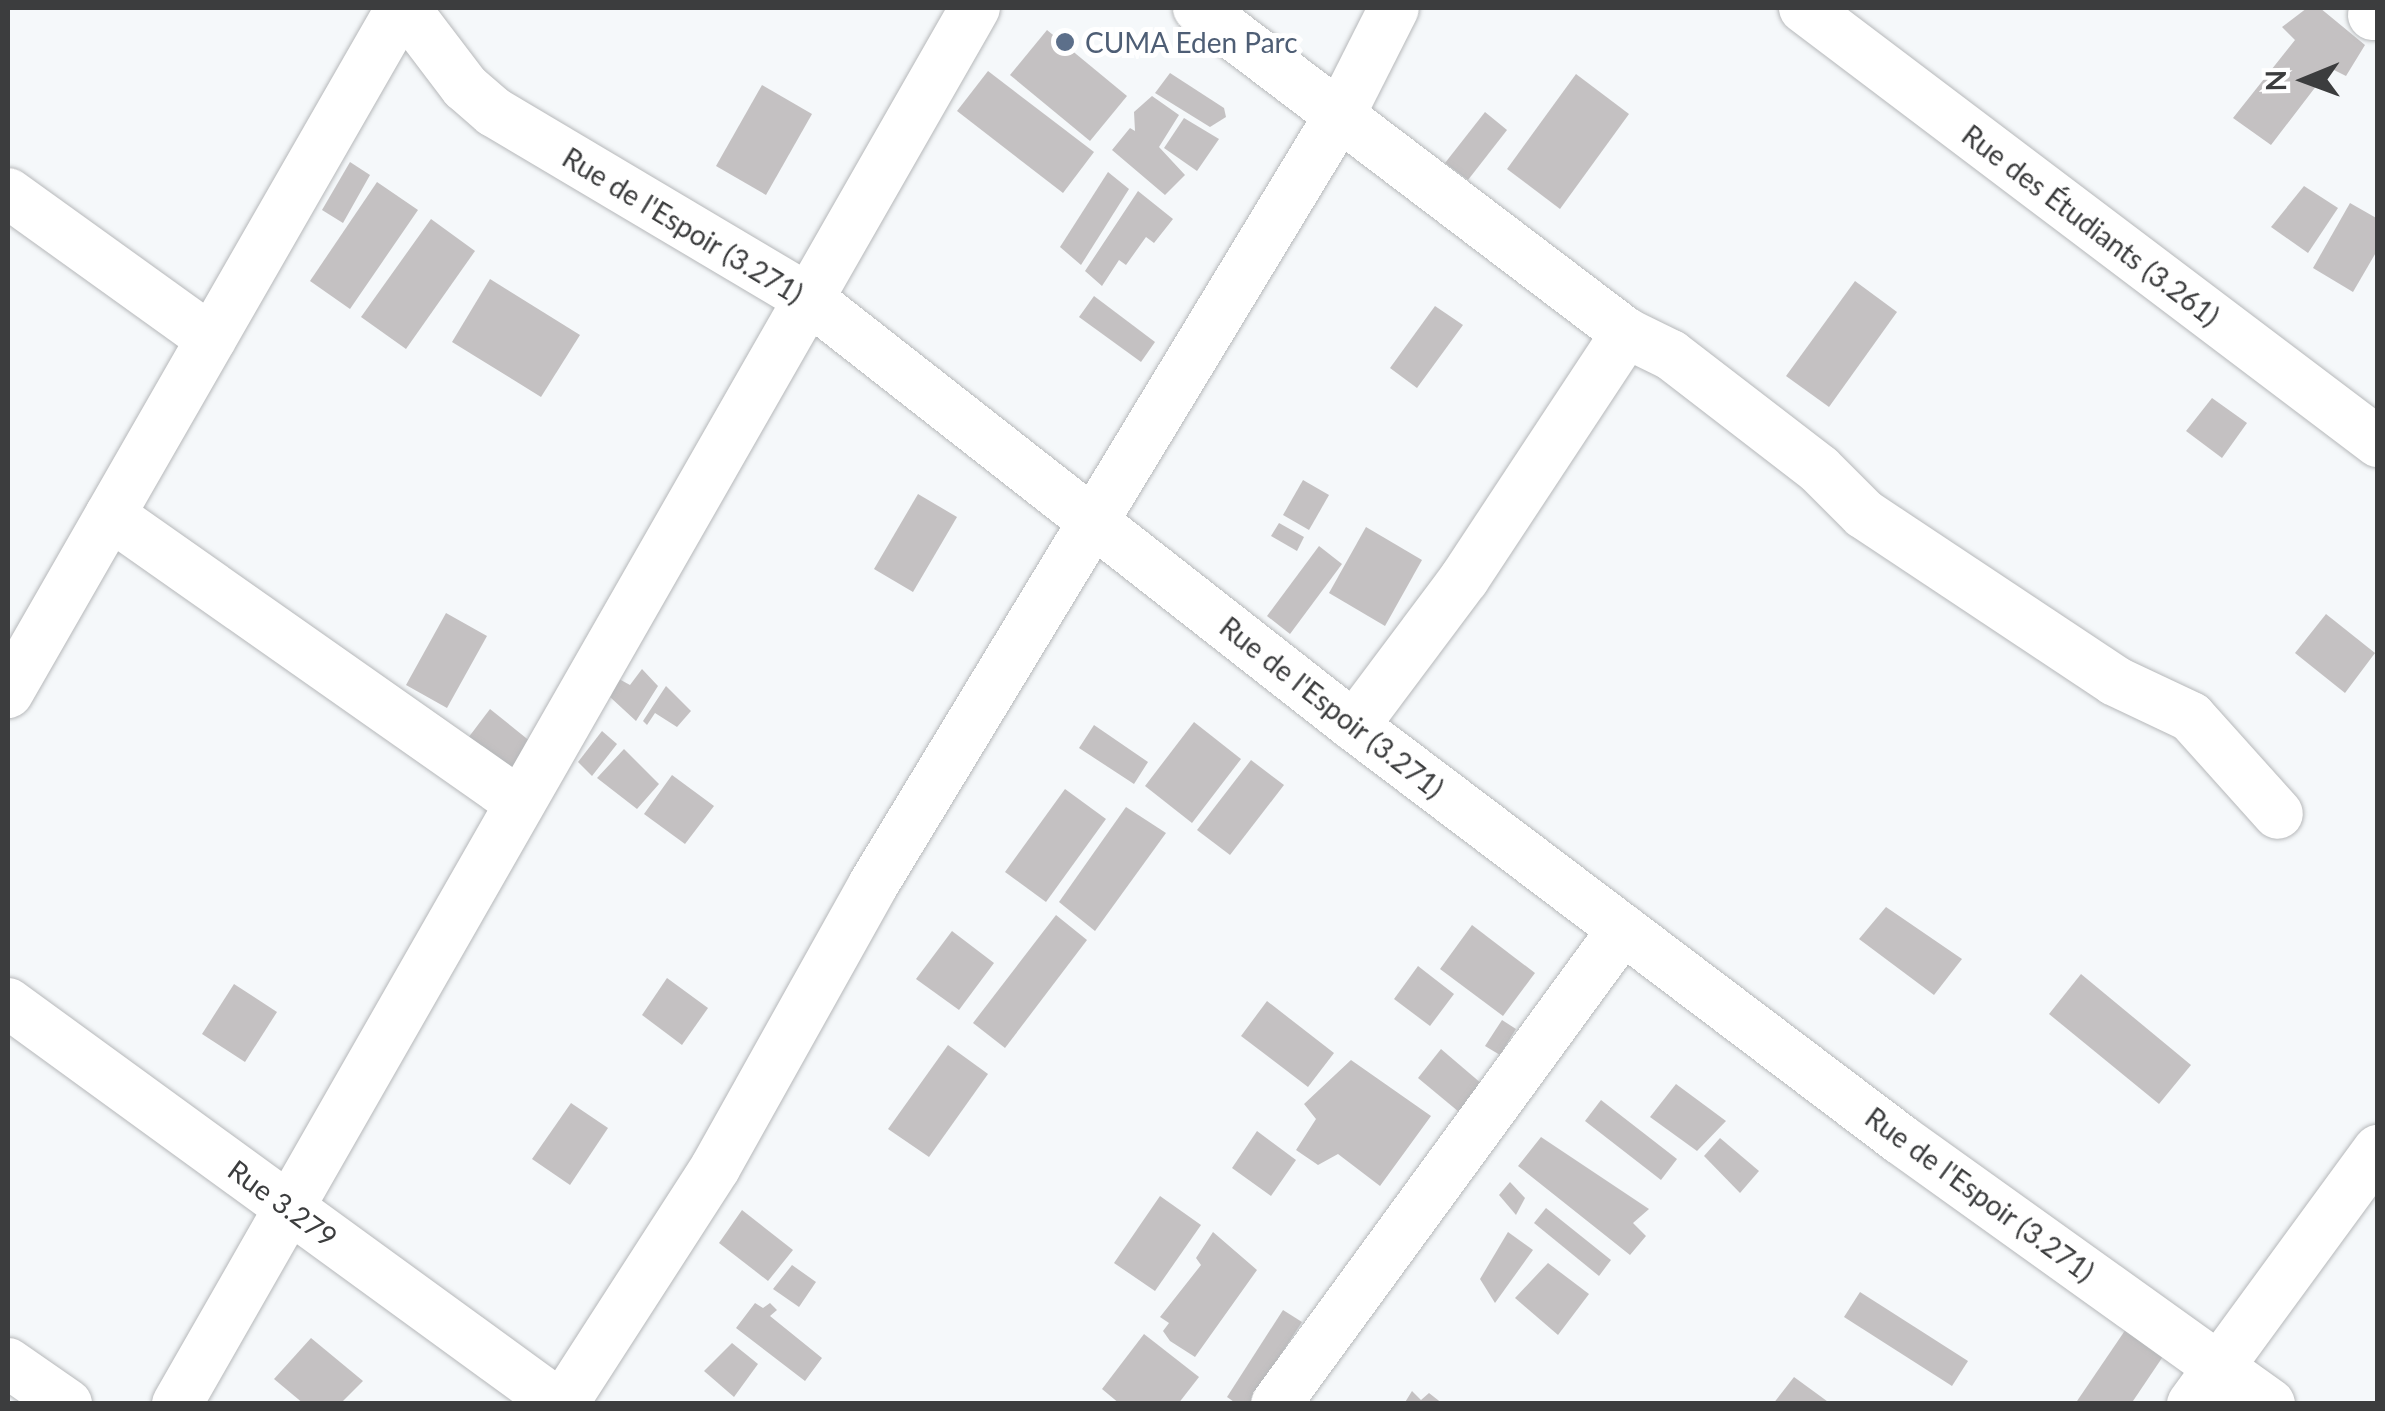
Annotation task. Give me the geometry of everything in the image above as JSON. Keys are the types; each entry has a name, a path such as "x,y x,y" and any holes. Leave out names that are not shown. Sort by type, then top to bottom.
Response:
{"street":[{"name":"Rue de l'Espoir (3.271)","path":"403,8 464,86 494,112 808,299 1354,726 1623,929 2205,1386 2270,1404"},
{"path":"8,693 403,8"},
{"path":"177,1404 286,1206 975,8"},
{"path":"1198,8 1342,111 1626,333 1671,354 1818,469 1864,514 2115,681 2191,716 2278,814"},
{"path":"561,1404 715,1168 854,917 1342,111 1394,8"},
{"name":"Rue des Étudiants (3.261)","path":"1804,8 2378,442"},
{"path":"8,193 211,340"},
{"path":"1354,726 1464,579 1626,333"},
{"path":"110,514 520,803"},
{"path":"1276,1404 1623,929"},
{"name":"Rue 3.279","path":"8,1003 561,1404"},
{"path":"2205,1386 2378,1150"},
{"path":"8,1363 67,1404"}],"building":[{"path":"2307,8 2320,8 2365,45 2346,76 2330,68 2271,145 2233,118 2295,40 2282,27"},
{"path":"1047,30 1127,96 1090,141 1010,75"},
{"path":"988,71 1094,152 1063,193 957,111"},
{"path":"1170,73 1224,108 1226,117 1210,127 1155,93"},
{"path":"1576,74 1629,114 1560,209 1507,169"},
{"path":"762,85 812,114 766,195 716,166"},
{"path":"1152,96 1179,115 1159,147 1185,175 1165,195 1112,150 1130,128 1135,131 1134,112"},
{"path":"1485,112 1507,130 1468,180 1445,163"},
{"path":"1184,118 1219,139 1197,171 1164,148"},
{"path":"350,162 370,175 343,223 322,210"},
{"path":"1108,172 1129,189 1081,265 1060,247"},
{"path":"377,182 418,210 350,309 310,281"},
{"path":"2304,186 2338,208 2308,253 2271,227"},
{"path":"1138,191 1173,219 1154,243 1146,237 1126,265 1119,260 1102,286 1085,271"},
{"path":"2350,203 2378,219 2378,249 2353,292 2313,268"},
{"path":"431,219 475,251 406,349 361,317"},
{"path":"490,279 580,335 541,397 452,342"},
{"path":"1855,281 1897,312 1829,407 1786,376"},
{"path":"1094,296 1155,342 1141,362 1079,317"},
{"path":"1435,306 1463,325 1417,388 1390,368"},
{"path":"2212,398 2247,423 2222,458 2186,431"},
{"path":"1303,480 1329,495 1309,530 1283,515"},
{"path":"918,494 957,517 913,592 874,569"},
{"path":"1279,523 1304,537 1297,551 1271,536"},
{"path":"1366,527 1422,560 1385,626 1329,593"},
{"path":"1319,546 1342,564 1290,634 1267,616"},
{"path":"446,613 487,636 447,708 406,685"},
{"path":"2326,614 2375,653 2345,693 2295,653"},
{"path":"642,669 658,686 636,721 610,697 619,679 630,685"},
{"path":"666,686 691,711 677,727 655,713 647,725 643,721"},
{"path":"490,709 531,742 503,779 462,746"},
{"path":"1194,722 1241,759 1192,823 1145,786"},
{"path":"1094,725 1148,762 1134,784 1079,748"},
{"path":"602,731 617,744 592,776 578,762"},
{"path":"624,749 659,784 637,809 597,778"},
{"path":"1251,760 1284,785 1230,855 1197,830"},
{"path":"672,775 714,806 685,844 644,814"},
{"path":"1065,789 1106,819 1046,902 1005,872"},
{"path":"1126,807 1166,833 1095,931 1059,902"},
{"path":"1886,907 1962,959 1934,995 1859,939"},
{"path":"1056,915 1087,940 1005,1048 973,1023"},
{"path":"1472,925 1535,973 1503,1016 1440,969"},
{"path":"952,931 994,963 959,1010 916,979"},
{"path":"1418,966 1454,994 1430,1026 1394,999"},
{"path":"2081,974 2191,1065 2159,1104 2049,1014"},
{"path":"667,978 708,1008 682,1045 642,1015"},
{"path":"234,984 277,1012 245,1062 202,1034"},
{"path":"1267,1001 1334,1053 1308,1087 1241,1036"},
{"path":"1502,1020 1516,1029 1500,1055 1485,1046"},
{"path":"948,1045 988,1074 929,1157 888,1129"},
{"path":"1441,1049 1482,1084 1459,1112 1418,1078"},
{"path":"1351,1060 1431,1116 1380,1186 1338,1154 1318,1165 1296,1150 1316,1119 1304,1104"},
{"path":"1676,1084 1726,1121 1697,1151 1650,1117"},
{"path":"1601,1100 1677,1159 1661,1180 1585,1121"},
{"path":"571,1103 608,1128 570,1185 532,1159"},
{"path":"1257,1131 1296,1160 1271,1196 1232,1168"},
{"path":"1541,1137 1649,1209 1633,1223 1646,1236 1630,1255 1518,1166"},
{"path":"1720,1138 1759,1171 1740,1193 1704,1156"},
{"path":"1510,1182 1525,1198 1516,1215 1499,1195"},
{"path":"1160,1196 1201,1225 1155,1291 1114,1263"},
{"path":"1546,1208 1611,1260 1599,1276 1534,1223"},
{"path":"742,1210 793,1250 768,1281 719,1243"},
{"path":"1213,1232 1257,1270 1195,1357 1170,1341 1163,1331 1169,1323 1160,1317 1201,1265 1196,1258"},
{"path":"1508,1232 1533,1250 1495,1303 1480,1279"},
{"path":"1548,1263 1589,1294 1558,1335 1515,1298"},
{"path":"792,1265 816,1282 799,1307 773,1289"},
{"path":"1860,1292 1968,1361 1952,1386 1844,1317"},
{"path":"755,1303 763,1308 770,1303 777,1310 770,1316 822,1358 805,1381 736,1328"},
{"path":"1283,1310 1302,1322 1249,1404 1237,1404 1227,1397"},
{"path":"2126,1329 2164,1355 2131,1404 2075,1404"},
{"path":"1144,1334 1199,1377 1178,1404 1120,1404 1102,1389"},
{"path":"311,1338 363,1381 340,1404 304,1404 274,1379"},
{"path":"732,1343 758,1364 734,1397 704,1371"},
{"path":"1794,1377 1831,1404 1773,1404"},
{"path":"1412,1391 1421,1400 1429,1393 1443,1404 1404,1404"}],"place":[{"name":"CUMA Eden Parc","path":"1065,42"}]}
